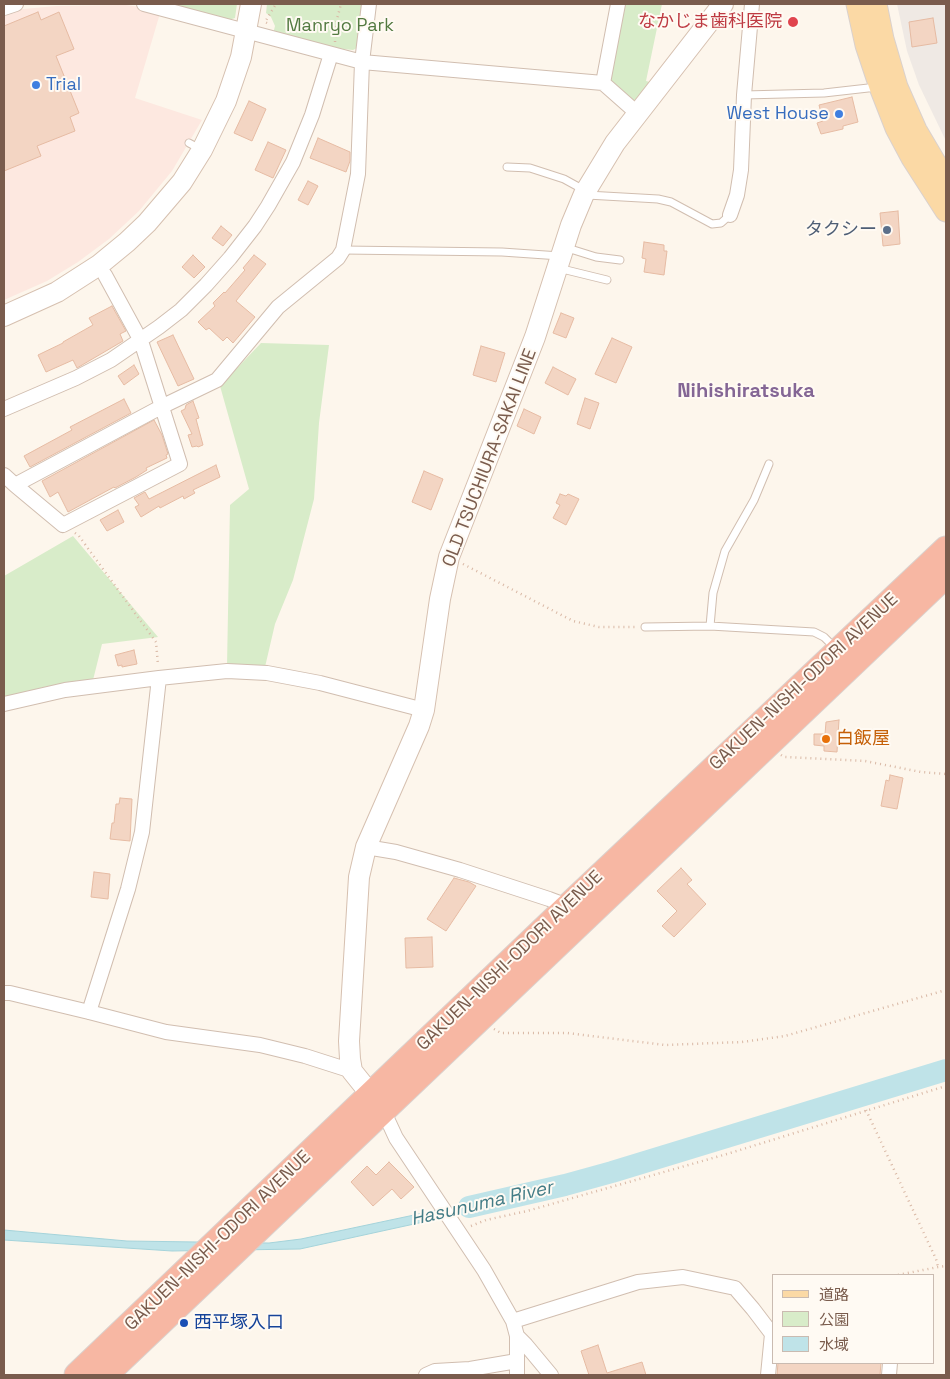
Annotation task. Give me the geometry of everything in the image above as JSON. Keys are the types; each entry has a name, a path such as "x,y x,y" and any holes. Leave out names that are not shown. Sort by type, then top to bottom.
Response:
{"highway":[{"name":"GAKUEN-NISHI-ODORI AVENUE","path":"105,1375 265,1223 377,1103 565,909 946,549"},
{"name":"GAKUEN-NISHI-ODORI AVENUE","path":"76,1375 228,1230 377,1103 482,1017 946,575"}],"main road":[{"path":"857,4 866,44 896,128 912,158 946,211"},
{"path":"876,4 883,39 897,87 916,130 946,181"}],"street":[{"path":"4,8 16,4"},
{"path":"144,4 362,62 603,83 637,113"},
{"path":"4,316 36,303 72,283 98,265 127,242 164,204 182,182 195,146 214,127 234,80 251,4"},
{"path":"15,485 161,407 217,380 278,306 338,258 343,250 358,174 362,62 369,4"},
{"path":"603,83 618,4"},
{"name":"OLD TSUCHIURA-SAKAI LINE","path":"352,1071 349,1041 361,863 424,710 440,599 450,557 535,337 571,225 585,193 604,159 637,113 723,4"},
{"path":"730,215 738,195 741,170 744,95 752,4"},
{"path":"4,408 76,378 111,360 181,310 206,285 230,258 264,212 293,162 303,139 331,54"},
{"path":"4,475 63,526 180,464 140,341 105,275"},
{"path":"4,704 64,690 227,671 267,673 320,683 424,710"},
{"path":"89,1012 128,889 142,832 158,678"},
{"path":"366,847 396,852 460,870 549,899 557,902 565,909"},
{"path":"4,993 166,1032 260,1046 305,1056 352,1071 377,1103 396,1138 484,1270 513,1320 516,1336 517,1368 487,1366 435,1371 426,1375"},
{"path":"513,1320 638,1282 683,1277 735,1288 772,1333"},
{"path":"516,1336 526,1344 551,1375"},
{"path":"768,1375 772,1342"}],"lane":[{"path":"744,95 824,93 880,87"},
{"path":"507,167 530,168 564,179 585,193 658,199 670,202 712,224 721,222 730,215"},
{"path":"343,250 502,252 620,260"},
{"path":"560,257 606,280"},
{"path":"710,626 713,593 725,551 754,500 769,464"},
{"path":"645,627 710,626 814,632 824,637 837,650"}],"path":[{"path":"331,54 341,4"},
{"path":"63,526 79,536 156,642 158,678"},
{"path":"450,557 572,621 599,627 645,627"},
{"path":"771,742 784,757 865,761 922,772 946,774"},
{"path":"482,1017 495,1030 501,1033 567,1033 665,1045 742,1042 785,1036 946,990"},
{"path":"457,1229 727,1154 946,1086"},
{"path":"866,1110 938,1266"},
{"path":"902,1274 946,1266"}],"shaded area":[{"path":"897,4 946,4 946,141 919,85 907,51"},
{"path":"126,5 161,10 135,98 202,120 172,171 139,211 109,239 78,262 47,281 4,300 4,16 23,9 56,6"}],"green space":[{"path":"167,4 237,4 235,18 229,20"},
{"name":"Manryo Park","path":"267,4 366,4 361,46 353,50 334,48 273,34 275,26 271,17 266,13"},
{"path":"622,4 662,4 646,81 654,83 633,104 609,80"},
{"path":"261,343 329,345 319,423 314,499 293,580 275,624 265,667 227,666 230,505 249,489 220,386"},
{"path":"73,536 158,637 102,644 93,680 44,687 4,698 4,576"}],"water":[{"path":"499,1197 501,1205 300,1249 172,1251 4,1240 4,1230 127,1241 269,1243 301,1239"}],"building":[{"name":"Trial","path":"38,12 41,20 59,12 74,49 56,56 79,113 70,117 75,131 37,146 41,156 4,171 4,26"},
{"path":"933,18 937,43 912,47 909,22"},
{"path":"852,97 858,122 843,126 843,129 821,134 817,123 823,121 819,105"},
{"path":"249,101 266,109 252,141 234,133"},
{"path":"318,138 350,152 350,161 346,172 310,158"},
{"path":"268,142 286,150 273,178 255,170"},
{"path":"308,181 318,186 308,205 298,200"},
{"path":"898,211 900,244 883,246 880,213"},
{"path":"221,226 232,235 223,246 212,238"},
{"path":"644,242 664,245 664,251 667,251 664,275 644,272 646,259 642,258"},
{"path":"193,255 205,267 194,278 182,267"},
{"path":"254,255 266,264 236,301 255,317 233,343 227,337 223,341 209,328 206,330 198,322 215,306 213,303 225,293 245,270 243,268"},
{"path":"112,306 126,331 120,334 123,341 77,368 73,360 46,372 38,355 93,325 89,318"},
{"path":"561,313 574,318 566,338 553,333"},
{"path":"173,335 194,379 178,386 157,342"},
{"path":"612,338 632,347 616,383 595,374"},
{"path":"481,346 505,353 496,382 473,375"},
{"path":"134,365 139,374 124,385 118,376"},
{"path":"553,367 576,379 568,395 545,383"},
{"path":"585,398 599,403 590,429 577,424"},
{"path":"124,399 131,413 30,467 24,456 72,430 70,427"},
{"path":"193,401 199,418 196,419 203,445 198,447 192,447 188,435 192,434 181,411"},
{"path":"524,409 541,417 534,434 517,426"},
{"path":"154,420 162,435 168,454 166,455 167,458 146,468 147,470 136,477 68,512 58,492 50,497 42,481"},
{"path":"216,465 220,477 193,490 195,493 184,499 183,496 160,508 159,506 141,517 135,507 139,505 134,498 145,492 149,499"},
{"path":"424,471 443,479 431,510 412,502"},
{"path":"560,494 566,496 568,494 579,499 566,525 553,518 560,505 556,503"},
{"path":"118,510 124,522 107,531 100,520"},
{"path":"134,650 137,664 118,666 115,655"},
{"name":"白飯屋","path":"839,720 837,752 824,751 824,746 814,745 814,734 825,734 826,722"},
{"path":"890,775 903,778 897,809 881,806 886,780 889,781"},
{"path":"120,798 132,799 130,841 110,839 116,804 119,804"},
{"path":"681,868 692,880 687,884 706,904 674,937 662,926 677,911 657,891"},
{"path":"94,872 110,874 108,899 91,897"},
{"path":"454,878 476,886 446,931 427,919"},
{"path":"432,937 433,967 406,968 405,938"},
{"path":"389,1162 414,1187 401,1199 392,1189 373,1206 351,1182 367,1166 376,1175"},
{"path":"598,1345 607,1373 642,1362 646,1375 589,1375 581,1351"},
{"path":"778,1364 881,1364 880,1375 777,1375"}],"waterway":[{"name":"Hasunuma River","path":"469,1207 612,1172 946,1070"}],"place":[{"name":"なかじま歯科医院","path":"793,22"},
{"name":"Trial","path":"36,85"},
{"name":"West House","path":"839,114"},
{"name":"タクシー","path":"887,230"},
{"name":"白飯屋","path":"826,739"},
{"name":"西平塚入口","path":"184,1323"}],"district":[{"name":"Nihishiratsuka","path":"746,392"}]}
